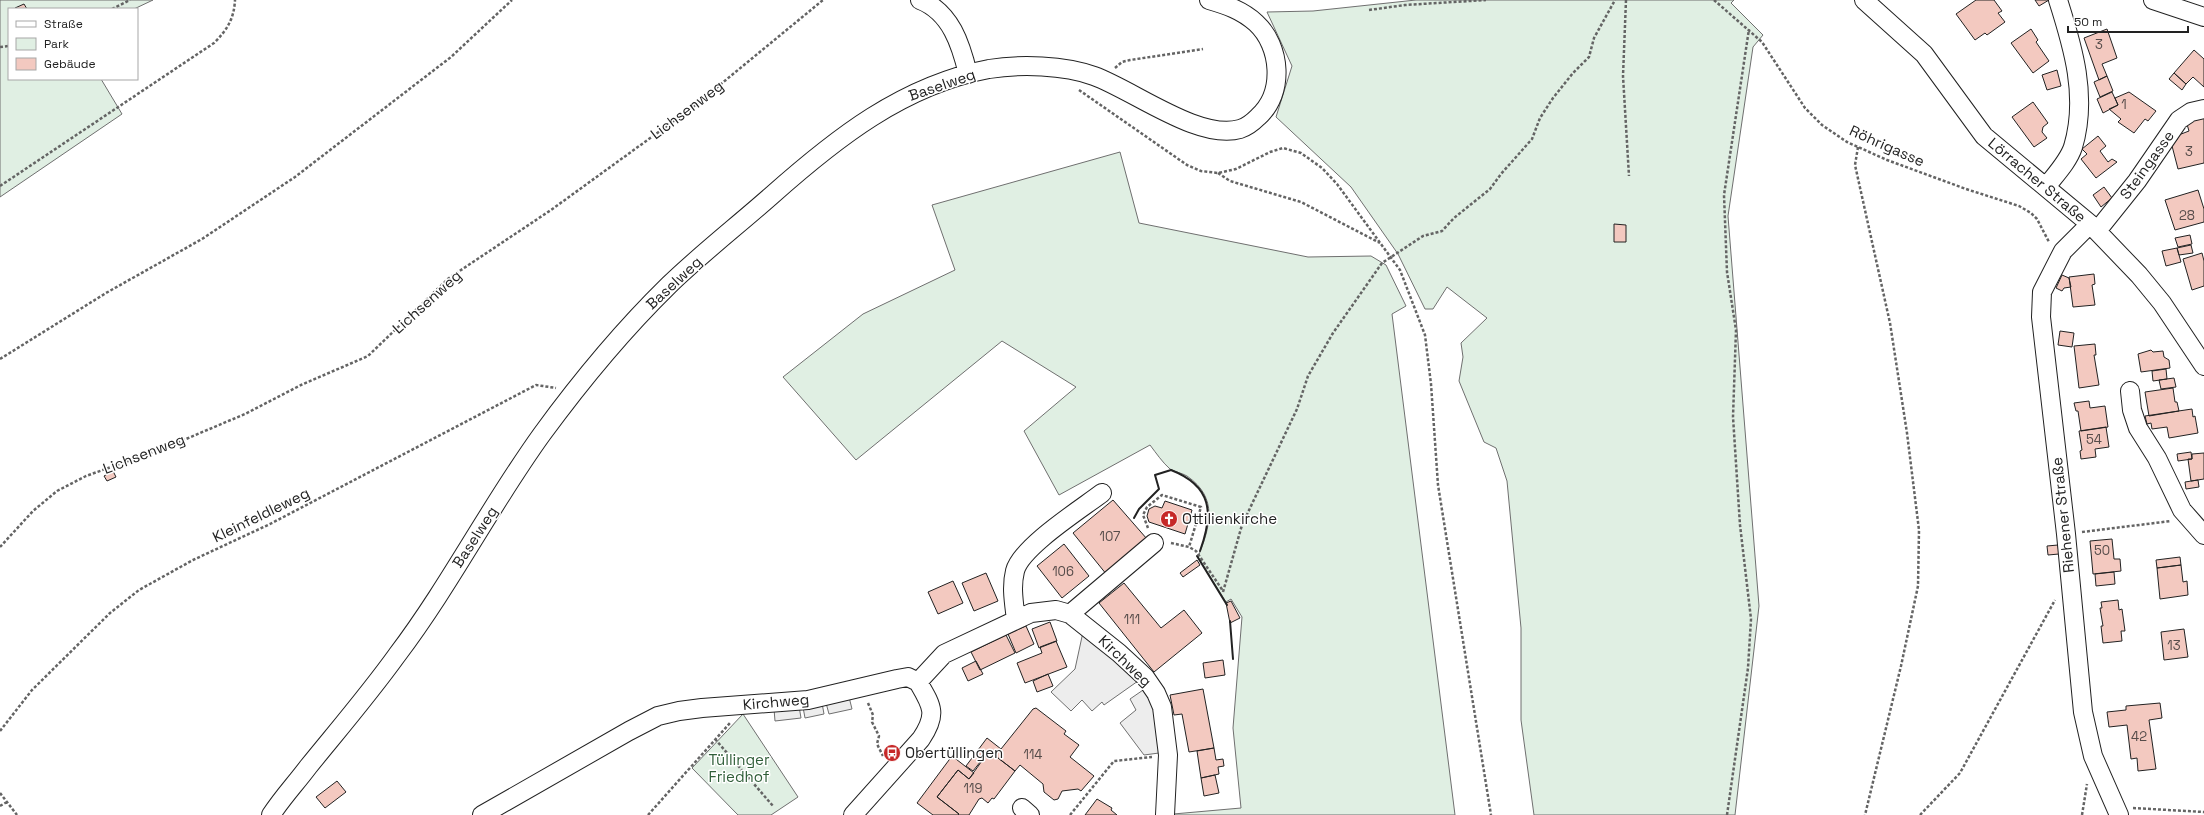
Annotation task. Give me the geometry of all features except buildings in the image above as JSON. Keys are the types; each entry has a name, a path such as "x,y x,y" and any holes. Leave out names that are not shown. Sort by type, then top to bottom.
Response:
{"street":[{"path":"920,0 930,4 941,14 958,38 968,74"},
{"name":"Baselweg","path":"271,815 398,654 539,438 572,394 618,338 669,285 830,145 871,117 914,92 968,74 1020,66 1074,70 1107,81 1192,124 1219,131 1238,130 1256,119 1266,110 1273,96 1277,77 1275,56 1269,40 1257,23 1236,8 1209,0"},
{"name":"Lörracher Straße","path":"1864,0 1924,54 1984,136 2093,228 2139,274 2162,303 2204,366"},
{"path":"2046,187 2073,148 2079,97 2077,64 2058,0"},
{"path":"2153,0 2204,17"},
{"name":"Steingasse","path":"2093,228 2137,181 2179,120 2191,112 2204,109"},
{"name":"Riehener Straße","path":"2093,228 2063,250 2042,292 2041,317 2066,534 2083,712 2092,756 2118,811"},
{"path":"2130,392 2132,410 2138,428 2157,458 2182,510 2204,535"},
{"path":"1016,620 1012,587 1015,569 1022,557 1037,542 1102,493"},
{"path":"1070,614 1151,536"},
{"name":"Kirchweg","path":"482,815 628,731 658,716 679,711 808,700 908,677 918,682 944,654 1030,613 1056,610 1070,614 1119,653 1149,682 1162,707 1168,755 1165,815"},
{"path":"853,815 921,739 930,726 932,711 918,682"}],"path":[{"path":"114,8 130,0"},
{"path":"0,186 214,43 227,29 235,12 235,0"},
{"path":"0,359 106,293 202,239 295,177 451,57 512,0"},
{"name":"Lichsenweg","path":"0,547 33,511 57,491 74,482 167,447 245,414 301,385 368,356 449,278 551,210 693,107 823,0"},
{"path":"1369,10 1405,5 1486,0"},
{"path":"1189,547 1201,507 1162,495 1147,507 1143,514 1151,536 1166,542 1189,547 1196,551 1223,592 1242,524 1297,409 1308,376 1320,353 1382,263 1423,236 1442,231 1454,218 1490,189 1532,138 1540,118 1553,98 1573,73 1589,57 1594,38 1615,0"},
{"path":"1626,0 1623,76 1629,176"},
{"name":"Röhrigasse","path":"1714,0 1749,29 1762,42 1805,108 1822,125 1846,142 1916,172 2019,206 2031,213 2042,227 2049,242 2063,250"},
{"path":"1727,815 1748,668 1751,619 1739,510 1733,418 1736,330 1727,272 1724,195 1749,29"},
{"path":"1107,81 1115,68 1122,62 1203,49"},
{"path":"1858,147 1854,165 1890,323 1907,433 1919,530 1918,586 1901,666 1865,815"},
{"path":"1322,168 1337,184 1391,257 1402,276 1425,334 1431,384 1438,485 1491,815"},
{"path":"1218,173 1230,182 1301,202 1381,243"},
{"name":"Kleinfeldleweg","path":"0,731 32,690 110,613 140,590 193,560 270,524 536,385 552,387 572,394"},
{"path":"2066,534 2190,519"},
{"path":"1920,815 1960,773 2070,573"},
{"path":"868,704 873,715 872,722 879,736 878,744 891,773"},
{"path":"648,815 746,705"},
{"path":"715,738 773,806"},
{"path":"1070,815 1114,761 1168,755"},
{"path":"0,793 17,815"},
{"path":"0,806 7,802"},
{"path":"2118,811 2204,812"}],"green space":[{"path":"0,0 153,0 136,8 8,8 8,80 102,80 122,114 0,197"},
{"path":"1416,0 1734,0 1731,3 1763,35 1753,47 1728,216 1759,606 1735,815 1534,815 1521,720 1521,628 1507,481 1496,448 1484,442 1459,381 1463,357 1461,343 1487,318 1447,287 1433,309 1425,309 1398,254 1351,187 1276,117 1292,66 1267,12 1313,11"},
{"path":"1120,152 1139,223 1308,257 1371,256 1386,265 1406,306 1392,314 1455,815 1162,815 1241,808 1233,728 1242,617 1231,599 1226,602 1198,557 1206,535 1209,514 1208,503 1204,494 1197,485 1187,476 1170,469 1150,445 1059,495 1024,431 1076,387 1002,341 856,460 783,377 863,314 955,270 932,205"},
{"name":"Tüllinger Friedhof","path":"743,714 798,797 771,815 738,815 692,768"}],"shaded area":[{"path":"1083,632 1138,681 1104,705 1102,702 1092,711 1082,700 1071,711 1051,692 1075,669"},
{"path":"1146,688 1155,707 1159,753 1144,755 1120,723 1136,710 1130,699"},
{"path":"849,697 852,709 829,714 826,703"},
{"path":"822,703 824,714 805,718 803,707"},
{"path":"799,706 801,718 775,721 774,709"}],"wall":[{"path":"1134,518 1139,509 1159,489 1155,475 1171,470 1195,484 1202,493 1206,502 1208,513 1207,525 1200,551"},
{"path":"1197,556 1227,605"},
{"path":"1230,621 1233,659"}],"place":[{"name":"Ottilienkirche","path":"1169,519"},
{"name":"Obertüllingen","path":"892,753"}]}
